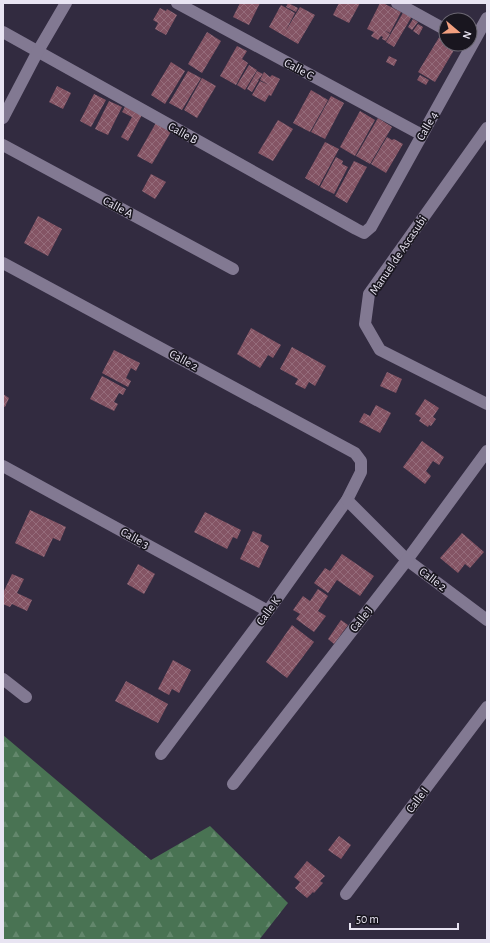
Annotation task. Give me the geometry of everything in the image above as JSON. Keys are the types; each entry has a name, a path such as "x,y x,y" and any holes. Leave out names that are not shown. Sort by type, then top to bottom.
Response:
{"street":[{"path":"3,118 38,51 66,3"},
{"name":"Calle C","path":"177,3 422,134"},
{"path":"397,3 438,26"},
{"name":"Calle 4","path":"478,34 487,18"},
{"name":"Calle B","path":"3,32 356,230 364,233"},
{"name":"Calle 4","path":"364,233 371,227 468,52"},
{"name":"Manuel de Ascasubi","path":"487,128 369,294 365,324 380,350 487,404"},
{"name":"Calle A","path":"3,146 233,269"},
{"name":"Calle 2","path":"3,263 355,452 361,461"},
{"name":"Calle J","path":"232,784 408,560 487,451"},
{"name":"Calle K","path":"161,754 268,611 347,500 361,472 361,461"},
{"name":"Calle 3","path":"3,466 268,611"},
{"name":"Calle 2","path":"347,500 408,560 487,620"},
{"path":"3,679 26,697"},
{"name":"Calle I","path":"346,894 487,707"}],"green space":[{"path":"3,735 151,860 210,826 288,903 259,940 3,940"}],"building":[{"path":"240,3 260,3 249,25 233,17"},
{"path":"288,3 298,8 296,12 286,7"},
{"path":"339,3 360,3 349,23 333,15"},
{"path":"380,3 401,12 390,33 384,30 390,34 386,41 382,39 383,37 381,36 378,40 371,36 374,32 367,29"},
{"path":"281,5 295,13 285,32 300,7 315,15 298,44 269,27"},
{"path":"160,8 166,11 167,9 177,15 166,35 155,29 158,23 153,20"},
{"path":"404,11 412,16 394,47 386,42"},
{"path":"413,19 418,22 412,30 408,27"},
{"path":"418,24 423,27 419,35 413,31"},
{"path":"207,32 221,41 202,73 188,64"},
{"path":"438,39 438,52 453,52 435,82 418,72"},
{"path":"237,46 247,51 242,59 248,63 236,85 220,76"},
{"path":"389,56 397,60 394,66 386,62"},
{"path":"171,62 185,71 165,104 151,95"},
{"path":"249,65 257,70 245,90 237,85"},
{"path":"188,71 201,78 182,110 169,103"},
{"path":"257,71 263,74 258,79 259,80 252,92 247,89"},
{"path":"264,72 270,77 272,75 280,79 271,96 269,95 265,102 252,95 260,81 269,85 260,80"},
{"path":"420,75 429,80 426,85 417,80"},
{"path":"202,78 216,86 197,118 184,110"},
{"path":"57,86 71,93 63,109 49,102"},
{"path":"311,90 328,100 310,132 293,123"},
{"path":"94,94 106,100 91,127 80,121"},
{"path":"331,96 344,103 325,139 311,132"},
{"path":"109,101 122,107 108,135 95,129"},
{"path":"126,105 143,113 128,141 121,137 132,117 122,112"},
{"path":"360,111 375,120 355,156 340,147"},
{"path":"378,118 392,127 370,164 356,156"},
{"path":"278,120 293,129 273,161 258,153"},
{"path":"157,121 172,130 152,164 137,156"},
{"path":"387,137 403,144 386,173 371,164"},
{"path":"325,142 339,149 319,186 305,178"},
{"path":"336,157 343,161 342,164 348,167 334,194 320,187"},
{"path":"354,161 367,167 347,203 335,196"},
{"path":"151,174 166,182 155,199 142,191"},
{"path":"38,216 62,229 48,256 24,243"},
{"path":"251,328 281,345 273,358 268,355 260,368 237,354"},
{"path":"292,347 326,366 315,386 309,382 305,389 295,384 298,379 280,369"},
{"path":"114,350 140,363 136,371 131,368 126,378 131,381 128,387 102,373"},
{"path":"387,372 402,379 396,393 380,386"},
{"path":"102,376 126,389 123,395 119,393 114,402 118,404 114,411 90,399"},
{"path":"3,394 9,398 5,407 3,406"},
{"path":"425,399 439,408 433,417 436,419 431,426 429,425 428,427 419,421 421,418 415,414"},
{"path":"376,405 391,413 380,433 359,422 364,413 370,416"},
{"path":"422,441 444,457 439,465 433,461 426,471 431,476 425,484 403,467"},
{"path":"30,510 66,527 60,541 53,538 44,557 15,543"},
{"path":"205,512 241,530 237,539 233,537 227,549 194,532"},
{"path":"253,531 262,535 260,541 269,546 259,568 240,559"},
{"path":"462,533 484,552 470,568 465,564 458,573 440,558"},
{"path":"342,554 374,576 360,596 337,580 328,593 314,583 325,568 330,571"},
{"path":"138,564 155,574 144,594 127,584"},
{"path":"12,574 24,579 17,593 32,600 27,611 12,604 10,607 3,604 3,593"},
{"path":"318,589 328,596 318,611 326,616 314,632 296,619 300,614 293,610 303,596 310,601"},
{"path":"341,620 348,625 334,644 328,639"},
{"path":"292,625 314,642 287,678 266,662"},
{"path":"173,660 191,670 179,693 172,689 169,695 158,689"},
{"path":"126,681 168,704 158,723 115,701"},
{"path":"339,836 351,845 341,859 328,850"},
{"path":"307,861 325,876 320,881 323,883 307,898 295,888 300,882 294,877"}]}
